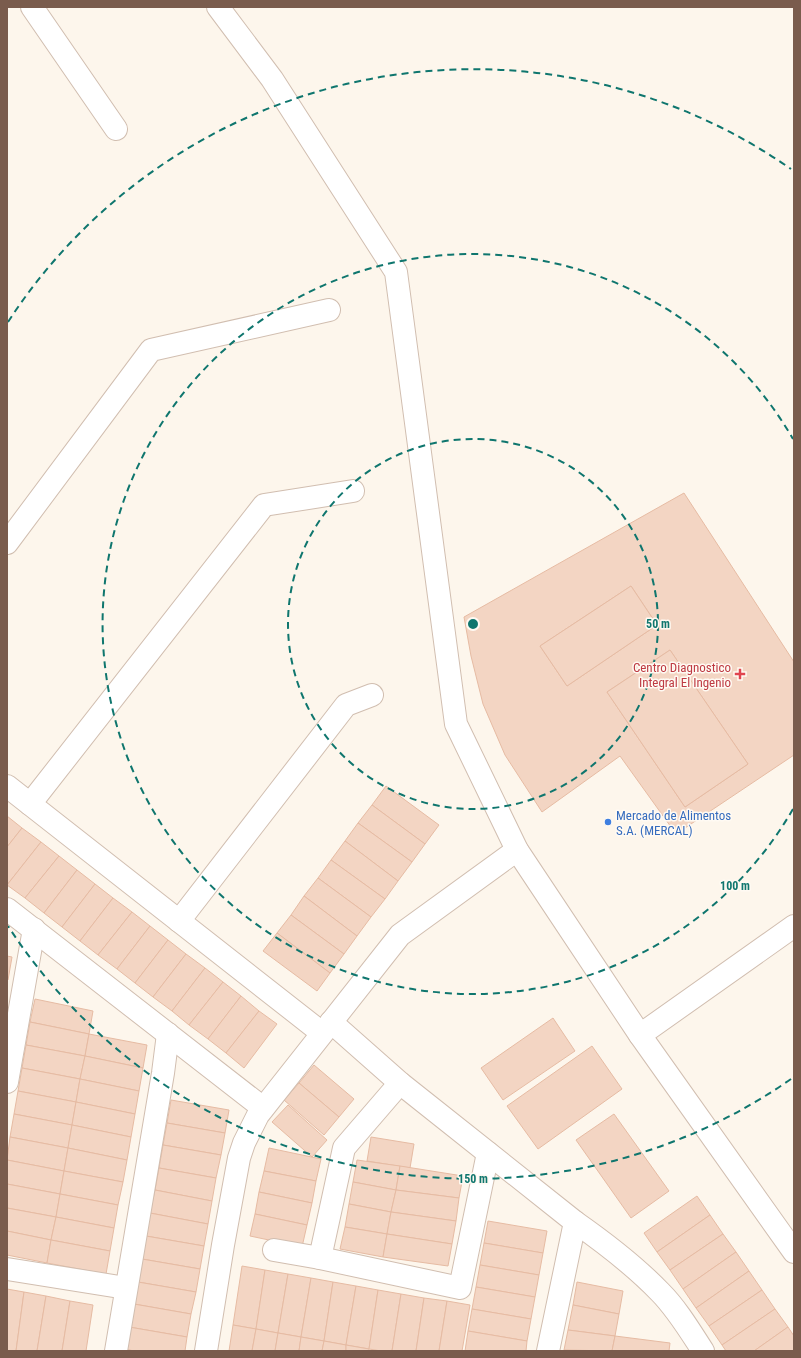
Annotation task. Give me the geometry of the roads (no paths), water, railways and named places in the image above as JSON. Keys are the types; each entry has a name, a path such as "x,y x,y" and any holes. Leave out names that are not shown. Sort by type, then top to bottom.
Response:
{"street":[{"path":"32,7 116,129"},
{"path":"218,7 272,79 396,272 456,724 517,850 640,1035 794,1252"},
{"path":"7,544 151,350 330,310"},
{"path":"30,804 264,505 353,491"},
{"path":"179,921 346,705 372,695"},
{"path":"7,786 179,921 400,1083 575,1222 621,1256 660,1292 684,1321 703,1351"},
{"path":"206,1351 239,1158 250,1130 262,1108 400,935 517,850"},
{"path":"7,908 262,1108"},
{"path":"640,1035 794,926"},
{"path":"7,1082 34,929"},
{"path":"116,1351 163,1073 168,1034"},
{"path":"320,1258 344,1148 400,1083"},
{"path":"274,1250 320,1258 460,1288 488,1153"},
{"path":"548,1351 575,1222"},
{"path":"7,1269 126,1288"}],"place":[{"name":"Centro Diagnostico Integral El Ingenio","path":"740,674"},
{"name":"Mercado de Alimentos S.A. (MERCAL)","path":"608,822"}]}
